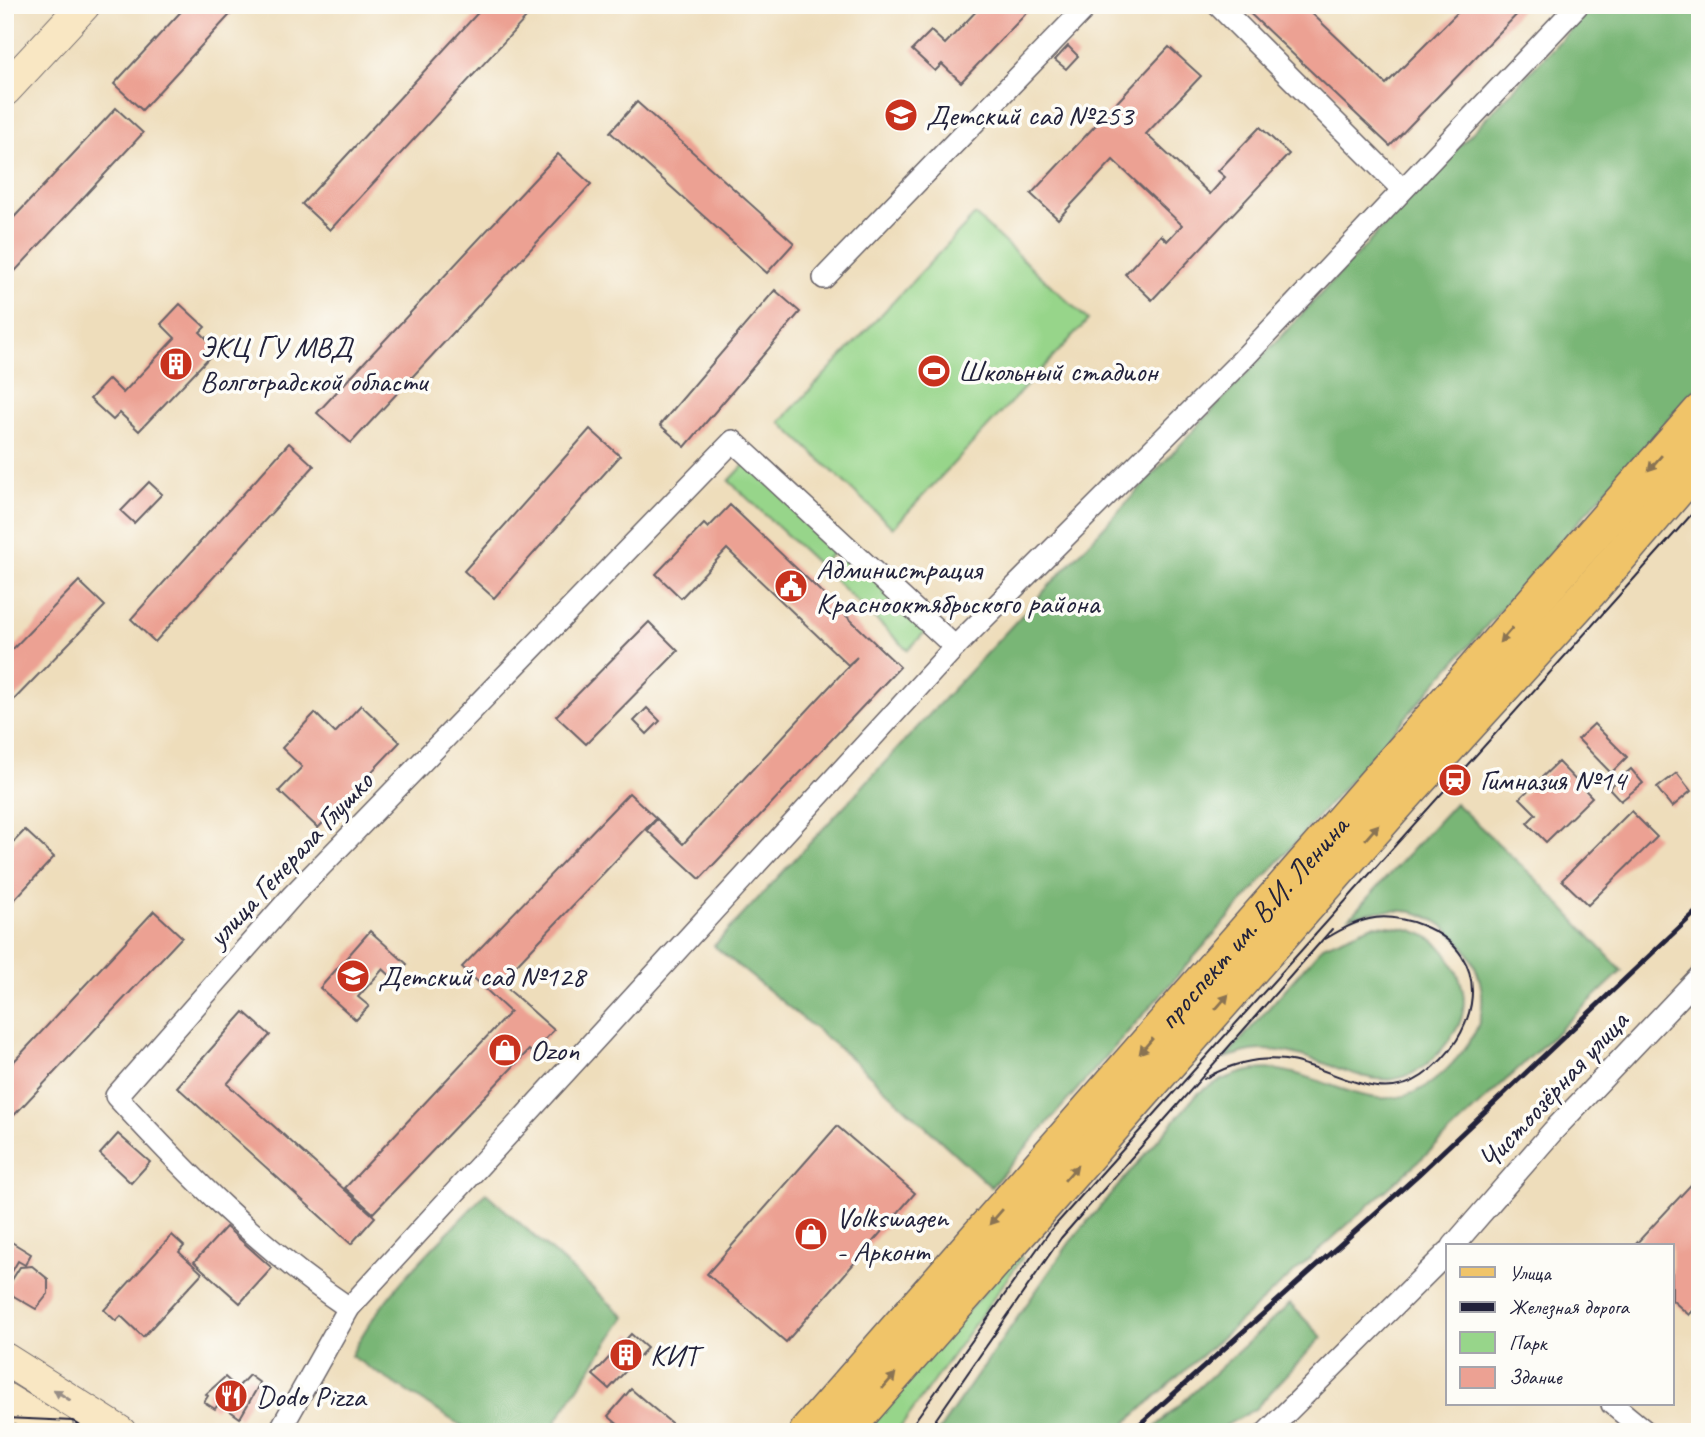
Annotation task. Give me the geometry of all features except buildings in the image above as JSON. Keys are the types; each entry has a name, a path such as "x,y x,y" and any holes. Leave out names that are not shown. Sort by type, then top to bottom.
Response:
{"main road":[{"name":"проспект им. В.И. Ленина","path":"807,1432 1700,412"},
{"name":"проспект им. В.И. Ленина","path":"844,1432 1401,799 1588,593 1700,463"}],"street":[{"path":"5,90 84,5"},
{"path":"824,278 1088,5"},
{"path":"1218,5 1402,188"},
{"path":"279,1432 349,1308 955,647 1241,361 1578,5"},
{"name":"улица Генерала Глушко","path":"349,1308 298,1273 182,1169 116,1096 293,895 733,441 955,647"},
{"name":"Чистоозёрная улица","path":"1458,1244 1553,1131 1700,976"},
{"name":"Чистоозёрная улица","path":"1266,1432 1446,1258"},
{"path":"5,1359 120,1432"},
{"path":"5,1399 59,1432"},
{"path":"1614,1406 1646,1432"}],"green space":[{"path":"1594,5 1700,5 1700,384 991,1187 851,1058 714,946 1409,199"},
{"name":"Школьный стадион","path":"975,215 1088,320 893,528 780,422"},
{"path":"749,460 840,545 820,566 729,481"},
{"path":"846,549 929,628 908,650 825,571"},
{"path":"1455,803 1538,881 1622,971 1441,1141 1116,1432 938,1432 1070,1242 1198,1093 1236,1074 1267,1069 1297,1074 1370,1097 1388,1098 1406,1095 1425,1087 1462,1053 1477,1028 1482,1010 1482,992 1470,956 1459,941 1446,928 1413,912 1381,911 1350,917"},
{"path":"1373,925 1412,930 1430,938 1445,952 1460,980 1464,1000 1461,1020 1432,1060 1408,1076 1383,1079 1359,1075 1280,1051 1251,1051 1225,1058 1323,946"},
{"path":"486,1193 625,1317 556,1421 565,1432 471,1432 351,1356 363,1333 395,1290"},
{"path":"1018,1252 1022,1258 897,1432 864,1432"},
{"path":"1290,1304 1322,1337 1255,1409 1214,1432 1150,1432"}],"tram line":[{"path":"907,1432 1050,1231 1700,505"},
{"path":"1204,1079 1243,1063 1274,1059 1303,1064 1354,1082 1388,1087 1405,1084 1422,1076 1441,1060 1457,1040 1467,1019 1472,997 1470,976 1462,956 1445,939 1421,925 1395,918 1382,917 1358,922 1325,939"},
{"path":"927,1432 1061,1238 1332,929"},
{"path":"5,1418 73,1421 90,1432"}],"railway":[{"path":"1131,1432 1419,1174 1700,908"}],"place":[{"name":"Детский сад №253","path":"901,115"},
{"name":"ЭКЦ ГУ МВД Волгоградской области","path":"176,364"},
{"name":"Школьный стадион","path":"934,371"},
{"name":"Администрация Краснооктябрьского района","path":"791,586"},
{"name":"Гимназия №14","path":"1455,780"},
{"name":"Детский сад №128","path":"353,976"},
{"name":"Ozon","path":"505,1050"},
{"name":"Volkswagen - Арконт","path":"811,1234"},
{"name":"КИТ","path":"626,1355"},
{"name":"Dodo Pizza","path":"231,1396"}]}
